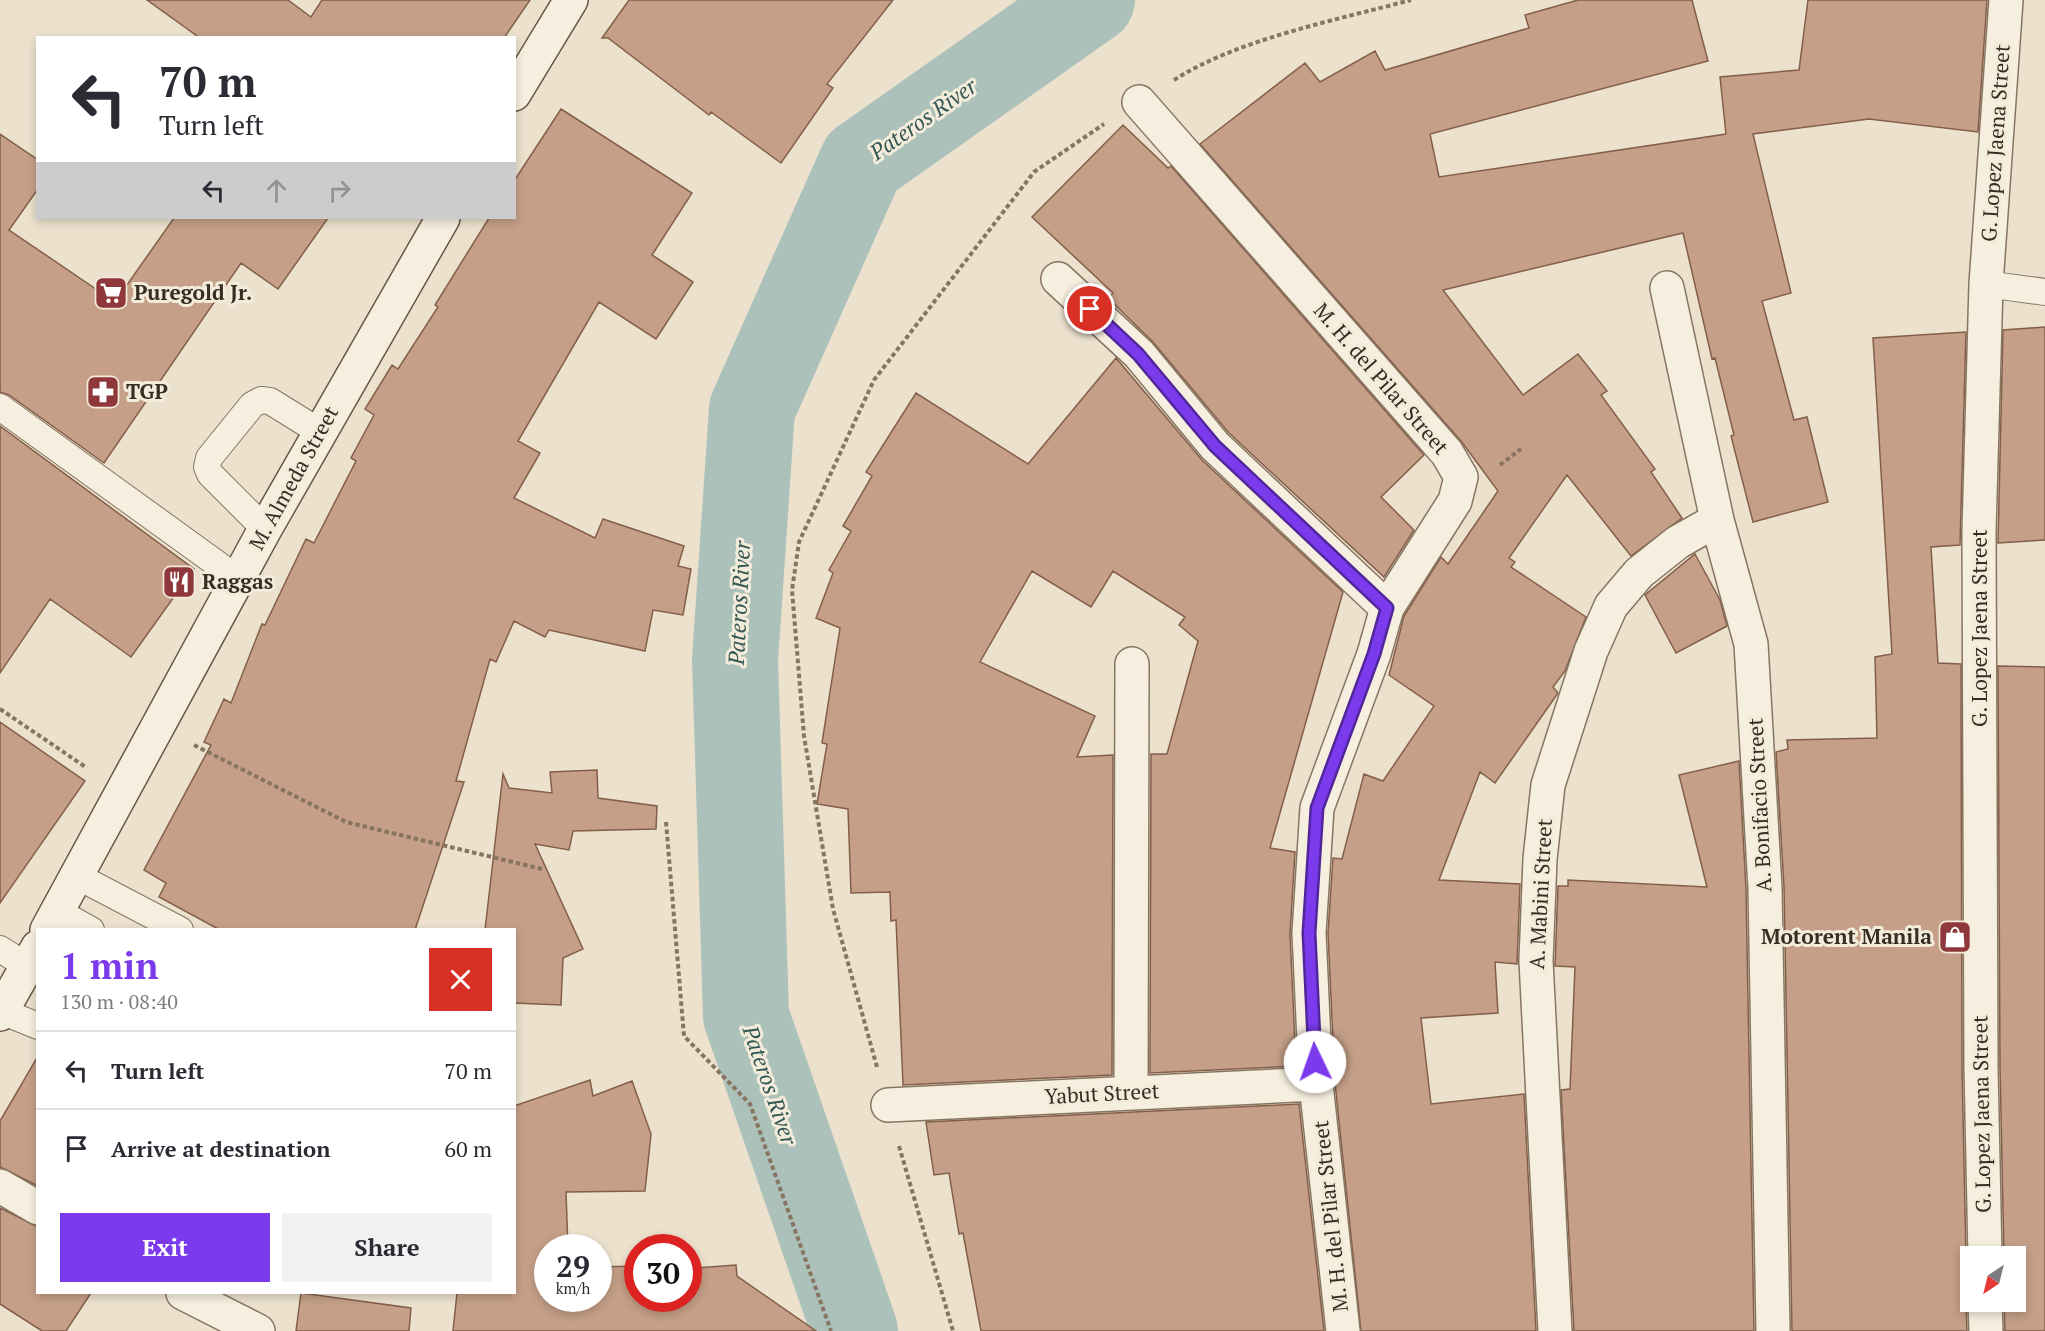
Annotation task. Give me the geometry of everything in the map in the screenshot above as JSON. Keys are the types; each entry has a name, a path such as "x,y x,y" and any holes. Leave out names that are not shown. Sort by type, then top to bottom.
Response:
{"street":[{"path":"516,91 571,0"},
{"name":"G. Lopez Jaena Street","path":"1984,1246 1979,531 1986,284 2006,0"},
{"name":"M. H. del Pilar Street","path":"1138,102 1448,453 1461,477 1455,501 1387,608 1374,654 1317,808 1309,933 1316,1084 1343,1331"},
{"name":"M. Almeda Street","path":"52,921 265,529 442,219"},
{"path":"1058,279 1138,354 1215,446 1387,608"},
{"name":"A. Bonifacio Street","path":"1667,288 1717,520 1751,644 1765,888 1773,1331"},
{"name":"A. Mabini Street","path":"1555,1331 1536,961 1540,859 1548,785 1591,651 1611,606 1639,573 1678,542 1717,520"},
{"path":"1131,1092 1132,664"},
{"path":"1,1012 32,956"},
{"name":"Yabut Street","path":"888,1105 1316,1084"},
{"path":"0,1186 36,1207"},
{"path":"185,1294 258,1331"},
{"path":"1985,1312 1986,1331"}],"lane":[{"path":"1986,284 2045,292"},
{"path":"265,529 210,474 207,467 209,458 252,405 261,400 270,401 320,432"},
{"path":"0,407 238,579"},
{"path":"77,876 176,928"},
{"path":"52,921 82,928"},
{"path":"0,949 32,956"},
{"path":"1,1012 36,1025"}],"path":[{"path":"953,1331 833,909 804,735 792,590 798,542 874,380 1034,172 1077,141 1190,70 1277,36 1411,0"},
{"path":"0,710 78,762"},
{"path":"157,726 346,822 542,869"},
{"path":"666,822 684,1036 750,1104 831,1331"}],"building":[{"path":"147,0 288,0 311,17 322,0 530,0 505,36 197,36"},
{"path":"629,0 893,0 827,84 833,88 781,163 711,112 709,115 608,38 602,38"},
{"path":"1578,0 1692,0 1708,61 1430,134 1439,177 1726,134 1720,77 1799,70 1808,0 1987,0 1978,132 1869,119 1753,134 1791,293 1762,301 1794,420 1807,417 1828,502 1753,522 1731,436 1734,435 1715,358 1712,359 1683,233 1443,290 1523,395 1578,354 1607,391 1601,395 1655,469 1651,472 1682,518 1631,556 1567,475 1509,558 1515,562 1511,567 1586,617 1565,671 1553,687 1558,693 1495,783 1480,772 1439,880 1520,884 1517,964 1495,962 1498,1013 1421,1018 1431,1104 1524,1094 1536,1331 1361,1331 1335,1083 1328,933 1333,858 1342,859 1364,774 1383,781 1434,706 1389,675 1404,616 1441,557 1448,564 1498,491 1461,441 1200,144 1305,63 1320,82 1375,51 1385,70 1529,28 1525,15"},
{"path":"561,109 692,193 652,255 693,282 656,339 599,302 518,441 540,453 514,498 595,538 603,519 684,546 678,566 691,569 683,615 653,610 645,651 549,630 545,637 514,621 496,662 490,659 456,781 464,782 416,928 216,928 159,897 166,883 144,870 211,745 204,742 224,699 231,703 262,624 265,625 306,539 314,543 356,461 351,458 374,415 365,409 392,365 398,369 438,307 435,305 488,219 516,219 516,178"},
{"path":"1123,125 1168,168 1171,166 1424,455 1381,497 1414,530 1384,577 1229,433 1153,342 1108,298 1113,293 1032,217"},
{"path":"0,134 36,159 36,192 9,230 115,302 173,219 327,219 278,289 241,263 104,463 9,395 0,392"},
{"path":"2045,327 2045,540 1998,543 2003,330"},
{"path":"1966,332 1960,545 1931,547 1938,663 1961,664 1962,1067 1966,1246 1960,1246 1960,1312 1966,1312 1967,1331 1792,1331 1784,887 1776,752 1788,749 1787,740 1877,738 1875,657 1892,654 1873,338"},
{"path":"1116,358 1202,460 1343,592 1270,848 1295,852 1290,934 1296,1066 1150,1073 1151,754 1167,754 1198,641 1179,625 1185,617 1113,571 1091,607 1032,571 980,662 1095,716 1077,757 1113,755 1112,1075 903,1085 896,920 891,921 890,892 851,893 848,809 817,804 827,744 822,743 840,628 816,618 833,573 829,570 851,531 843,526 872,476 866,472 916,393 1028,464"},
{"path":"0,426 194,569 131,657 50,599 0,673"},
{"path":"1695,554 1720,600 1727,626 1676,653 1645,595"},
{"path":"1998,666 2045,667 2045,1331 2005,1331 2004,1312 2026,1312 2026,1246 2004,1246 2000,1067"},
{"path":"0,722 85,781 0,903"},
{"path":"1739,761 1746,889 1754,1331 1574,1331 1561,1090 1570,1089 1575,967 1555,966 1558,886 1568,886 1568,880 1707,887 1679,775"},
{"path":"597,770 598,798 657,806 656,829 573,831 569,850 535,844 583,949 563,958 561,1005 516,1003 516,928 485,928 503,774 509,788 552,793 550,772"},
{"path":"36,1059 36,1185 0,1167 0,1121"},
{"path":"590,1080 593,1096 632,1081 651,1134 645,1191 566,1192 568,1234 534,1234 534,1312 612,1312 612,1267 624,1266 624,1312 702,1312 702,1268 736,1265 737,1276 816,1331 453,1331 457,1294 516,1294 516,1105"},
{"path":"1299,1104 1324,1331 981,1331 963,1233 959,1234 949,1173 934,1175 926,1122"},
{"path":"0,1208 36,1226 36,1294 90,1294 66,1331 42,1331 0,1304"},
{"path":"301,1294 411,1308 409,1331 296,1331"}],"waterway":[{"name":"Pateros River","path":"855,1331 746,1016 735,660 752,409 862,162 1092,0"}],"place":[{"name":"Puregold Jr.","path":"111,293"},
{"name":"TGP","path":"103,392"},
{"name":"Raggas","path":"179,582"},
{"name":"Motorent Manila","path":"1955,937"}],"route":[{"path":"1090,309 1138,354 1215,446 1387,608 1374,654 1317,808 1309,933 1315,1062"}]}
